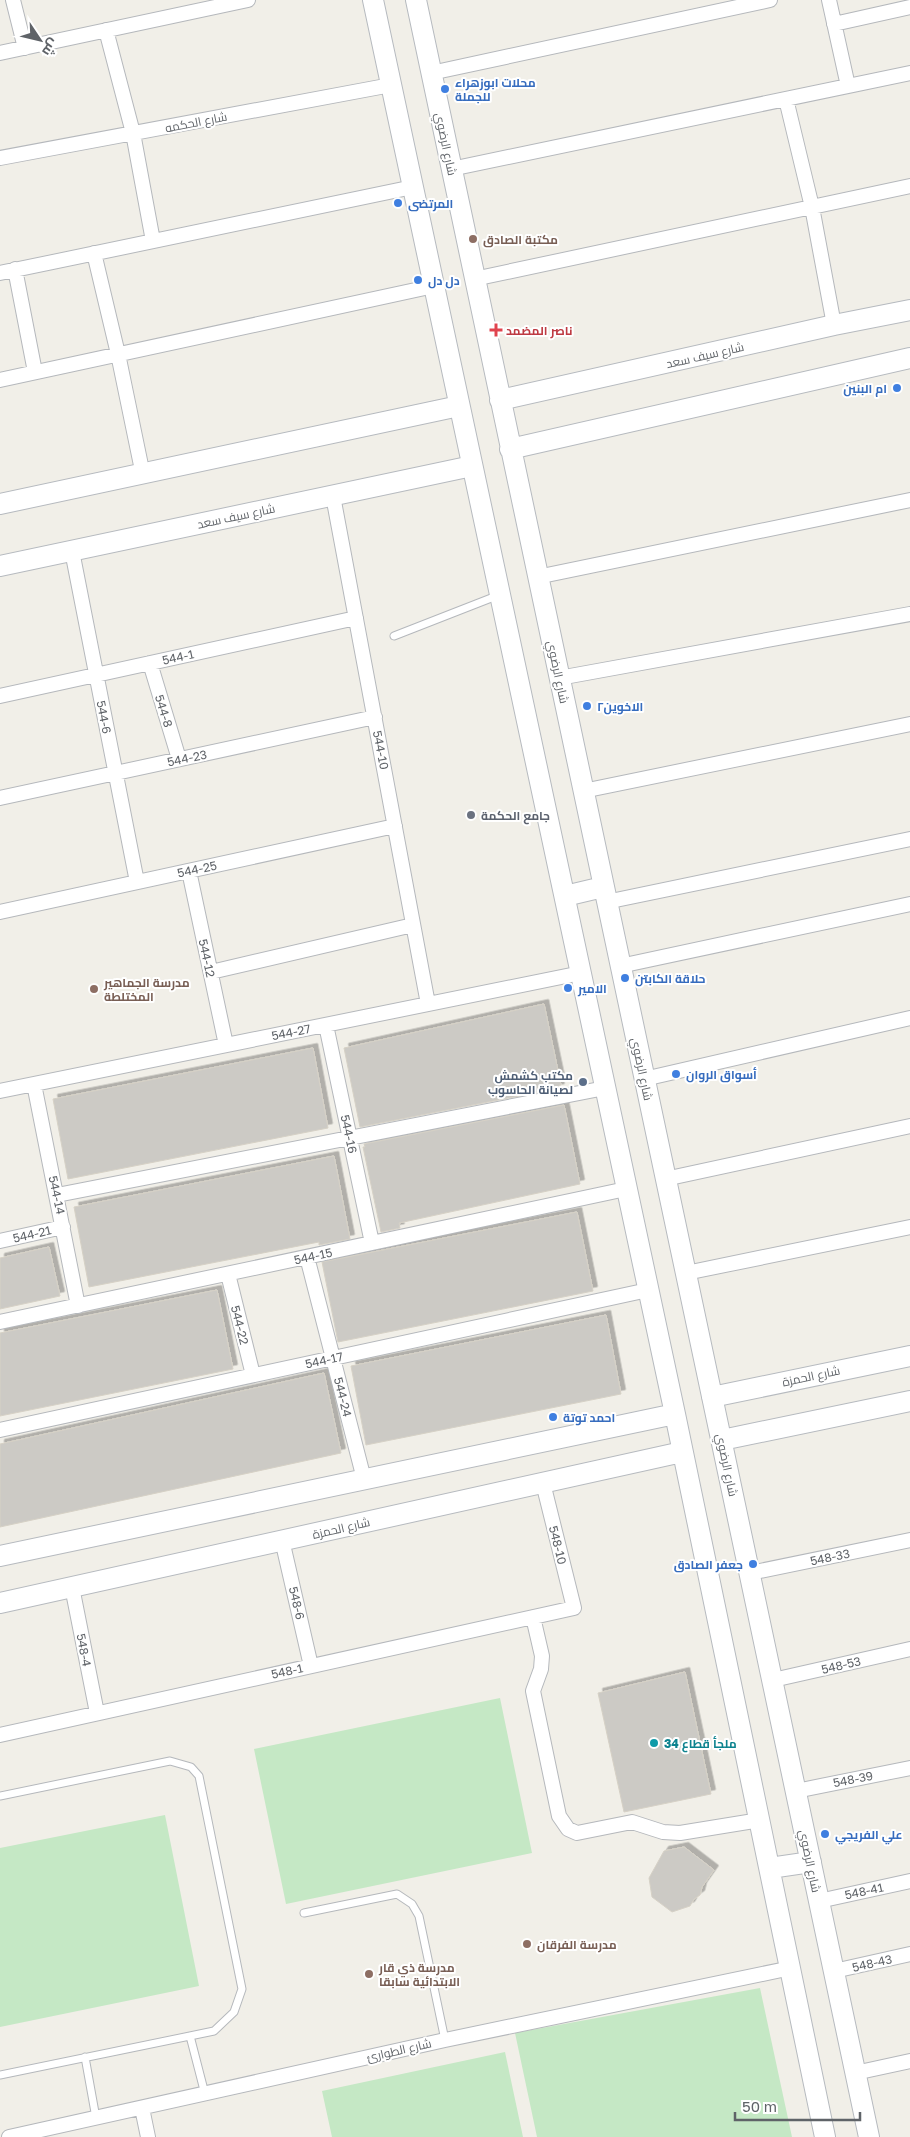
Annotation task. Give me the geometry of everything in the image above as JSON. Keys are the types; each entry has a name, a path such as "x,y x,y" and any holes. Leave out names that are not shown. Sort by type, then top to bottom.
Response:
{"street":[{"path":"12,0 25,48"},
{"path":"0,53 222,3 248,0"},
{"path":"373,0 675,1414 825,2137"},
{"name":"شارع الرضوي","path":"416,0 773,1680 868,2137"},
{"path":"431,73 770,0"},
{"path":"829,0 848,86"},
{"path":"834,24 910,7"},
{"path":"106,30 133,134 153,241"},
{"path":"451,169 910,73"},
{"name":"شارع الحكمه","path":"0,158 391,85"},
{"path":"786,99 812,207 834,325"},
{"path":"474,279 910,186"},
{"path":"0,272 412,187"},
{"path":"94,253 118,354 143,475"},
{"path":"15,270 35,372"},
{"path":"0,380 434,286"},
{"name":"شارع سيف سعد","path":"500,400 834,325 910,310"},
{"path":"510,449 910,358"},
{"path":"0,504 459,406"},
{"name":"شارع سيف سعد","path":"0,566 472,466"},
{"name":"544-10","path":"333,496 428,1004"},
{"path":"538,577 910,500"},
{"name":"544-6","path":"72,551 136,882"},
{"path":"559,678 910,614"},
{"name":"544-1","path":"0,696 356,618"},
{"name":"544-8","path":"150,663 179,759"},
{"name":"544-23","path":"0,798 375,717"},
{"path":"583,791 910,724"},
{"name":"544-25","path":"0,912 395,826"},
{"path":"565,896 605,894 910,839"},
{"name":"544-12","path":"189,871 226,1045"},
{"path":"620,966 910,904"},
{"path":"210,972 413,925"},
{"name":"544-27","path":"0,1091 581,972"},
{"path":"644,1079 910,1018"},
{"name":"544-16","path":"326,1025 372,1243"},
{"name":"544-14","path":"34,1084 64,1227 78,1306"},
{"path":"57,1195 605,1088"},
{"path":"666,1178 910,1126"},
{"name":"544-15","path":"0,1322 626,1189"},
{"name":"544-21","path":"0,1241 64,1227"},
{"path":"686,1273 910,1227"},
{"name":"544-24","path":"307,1257 364,1479"},
{"name":"544-22","path":"228,1274 253,1375"},
{"name":"544-17","path":"0,1430 648,1290"},
{"name":"شارع الحمزة","path":"712,1397 910,1356"},
{"path":"722,1440 910,1401"},
{"path":"0,1556 675,1414"},
{"name":"شارع الحمزة","path":"0,1603 682,1452"},
{"name":"548-10","path":"542,1483 574,1608"},
{"name":"548-6","path":"282,1540 311,1666"},
{"name":"548-33","path":"750,1573 910,1540"},
{"name":"548-4","path":"72,1587 97,1713"},
{"name":"548-1","path":"0,1735 574,1608"},
{"path":"533,1617 542,1656 541,1668 532,1691 558,1816 568,1828 577,1833 632,1822 643,1827 680,1833 760,1820"},
{"name":"548-53","path":"773,1680 910,1649"},
{"name":"548-39","path":"796,1791 910,1768"},
{"path":"770,1868 810,1862"},
{"name":"548-41","path":"819,1901 910,1881"},
{"name":"548-43","path":"834,1971 910,1954"},
{"name":"شارع الطوارئ","path":"9,2137 206,2095 445,2040 791,1968"},
{"path":"855,2073 910,2061"},
{"path":"142,2108 148,2137"}],"lane":[{"path":"394,636 500,595"},
{"path":"0,1796 170,1761 190,1767 199,1776 242,1989 234,2012 214,2031 0,2075"},
{"path":"304,1913 397,1894 412,1904 420,1916 445,2040"},
{"path":"190,2036 206,2095"},
{"path":"85,2057 96,2118"}],"green space":[{"path":"500,1698 532,1853 286,1904 254,1749"},
{"path":"165,1815 199,1986 0,2027 0,1848"},
{"path":"760,1988 792,2137 537,2137 515,2033"},
{"path":"505,2052 523,2137 332,2137 322,2091"}],"building":[{"path":"544,1004 561,1085 559,1085 560,1088 360,1127 344,1048"},
{"path":"313,1048 328,1128 68,1179 53,1099"},
{"path":"564,1105 580,1184 399,1223 400,1228 381,1232 363,1147 365,1147 364,1144"},
{"path":"334,1156 350,1239 319,1245 319,1242 89,1287 74,1207"},
{"path":"577,1212 593,1291 338,1342 322,1262"},
{"path":"49,1247 60,1296 0,1309 0,1258"},
{"path":"217,1290 233,1369 0,1416 0,1333"},
{"path":"606,1315 621,1394 366,1445 351,1366"},
{"path":"324,1373 341,1453 0,1527 0,1444"},
{"name":"ملجأ قطاع 34","path":"685,1672 711,1794 624,1812 598,1693"},
{"path":"684,1847 714,1870 702,1887 700,1895 694,1899 690,1906 672,1912 652,1897 649,1878 664,1851"}],"place":[{"name":"محلات ابوزهراء للجملة","path":"445,89"},
{"name":"المرتضى","path":"398,203"},
{"name":"مكتبة الصادق","path":"473,239"},
{"name":"دل دل","path":"418,280"},
{"name":"ناصر المضمد","path":"496,330"},
{"name":"ام البنين","path":"897,388"},
{"name":"الاخوين٢","path":"587,706"},
{"name":"جامع الحكمة","path":"471,815"},
{"name":"حلاقة الكابتن","path":"625,978"},
{"name":"الامير","path":"568,988"},
{"name":"مدرسة الجماهير المختلطة","path":"94,989"},
{"name":"أسواق الروان","path":"676,1074"},
{"name":"مكتب كشمش لصيانة الحاسوب","path":"583,1082"},
{"name":"احمد توتة","path":"553,1417"},
{"name":"جعفر الصادق","path":"753,1564"},
{"name":"ملجأ قطاع 34","path":"654,1743"},
{"name":"علي الفريجي","path":"825,1834"},
{"name":"مدرسة الفرقان","path":"527,1944"},
{"name":"مدرسة ذي قار الابتدائية سابقا","path":"369,1974"}]}
